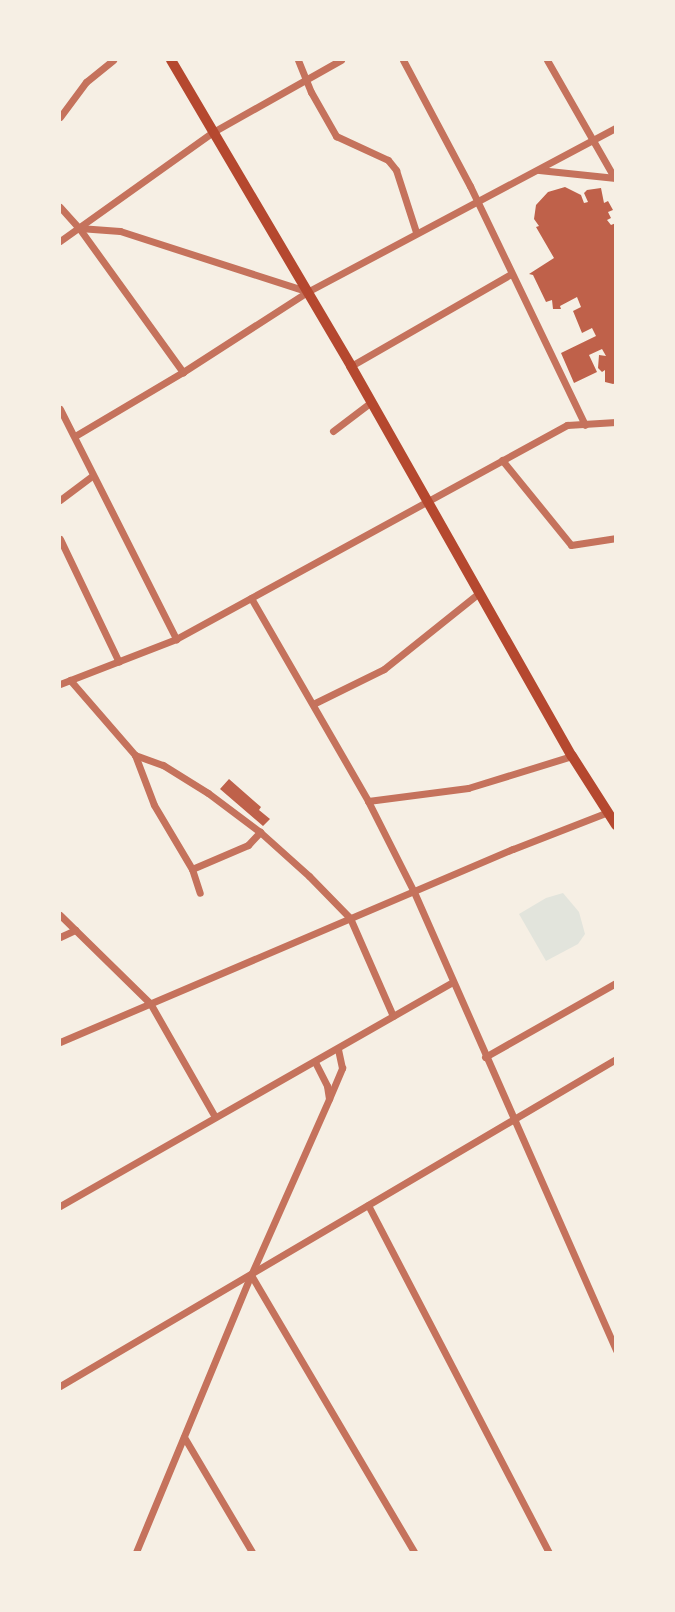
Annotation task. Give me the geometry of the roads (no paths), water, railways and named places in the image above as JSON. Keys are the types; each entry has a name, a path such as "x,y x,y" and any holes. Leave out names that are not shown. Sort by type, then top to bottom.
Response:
{"main road":[{"path":"171,60 351,366 572,756 613,817"}],"street":[{"path":"60,117 86,82 113,60"},
{"path":"298,60 304,67 307,81 337,136 388,160 396,170 416,232"},
{"path":"60,241 213,132 341,60"},
{"path":"403,60 477,200 585,425"},
{"path":"547,60 615,178"},
{"path":"75,436 183,372 307,292 615,128"},
{"path":"538,170 615,178"},
{"path":"60,207 79,228 183,372"},
{"path":"79,228 120,231 307,292"},
{"path":"351,366 511,274"},
{"path":"333,431 371,402"},
{"path":"60,409 176,639"},
{"path":"200,893 192,869 166,830 135,755 63,681 176,639 567,425 615,422"},
{"path":"502,460 570,545 615,538"},
{"path":"60,500 92,476"},
{"path":"60,539 119,662"},
{"path":"313,704 384,669 479,593"},
{"path":"251,598 369,801 414,892 615,1350"},
{"path":"135,755 163,765 208,793 260,832 350,918 393,1016"},
{"path":"369,801 468,788 572,756"},
{"path":"60,1042 350,918 613,817"},
{"path":"192,869 248,845 260,832"},
{"path":"60,915 150,1003 215,1118"},
{"path":"60,937 75,930"},
{"path":"60,1206 453,982"},
{"path":"485,1057 615,983"},
{"path":"136,1552 251,1275 342,1068 338,1049"},
{"path":"60,1386 615,1059"},
{"path":"315,1062 327,1086 329,1099"},
{"path":"368,1205 549,1552"},
{"path":"262,1251 278,1259"},
{"path":"251,1275 414,1552"},
{"path":"184,1437 252,1552"}]}
